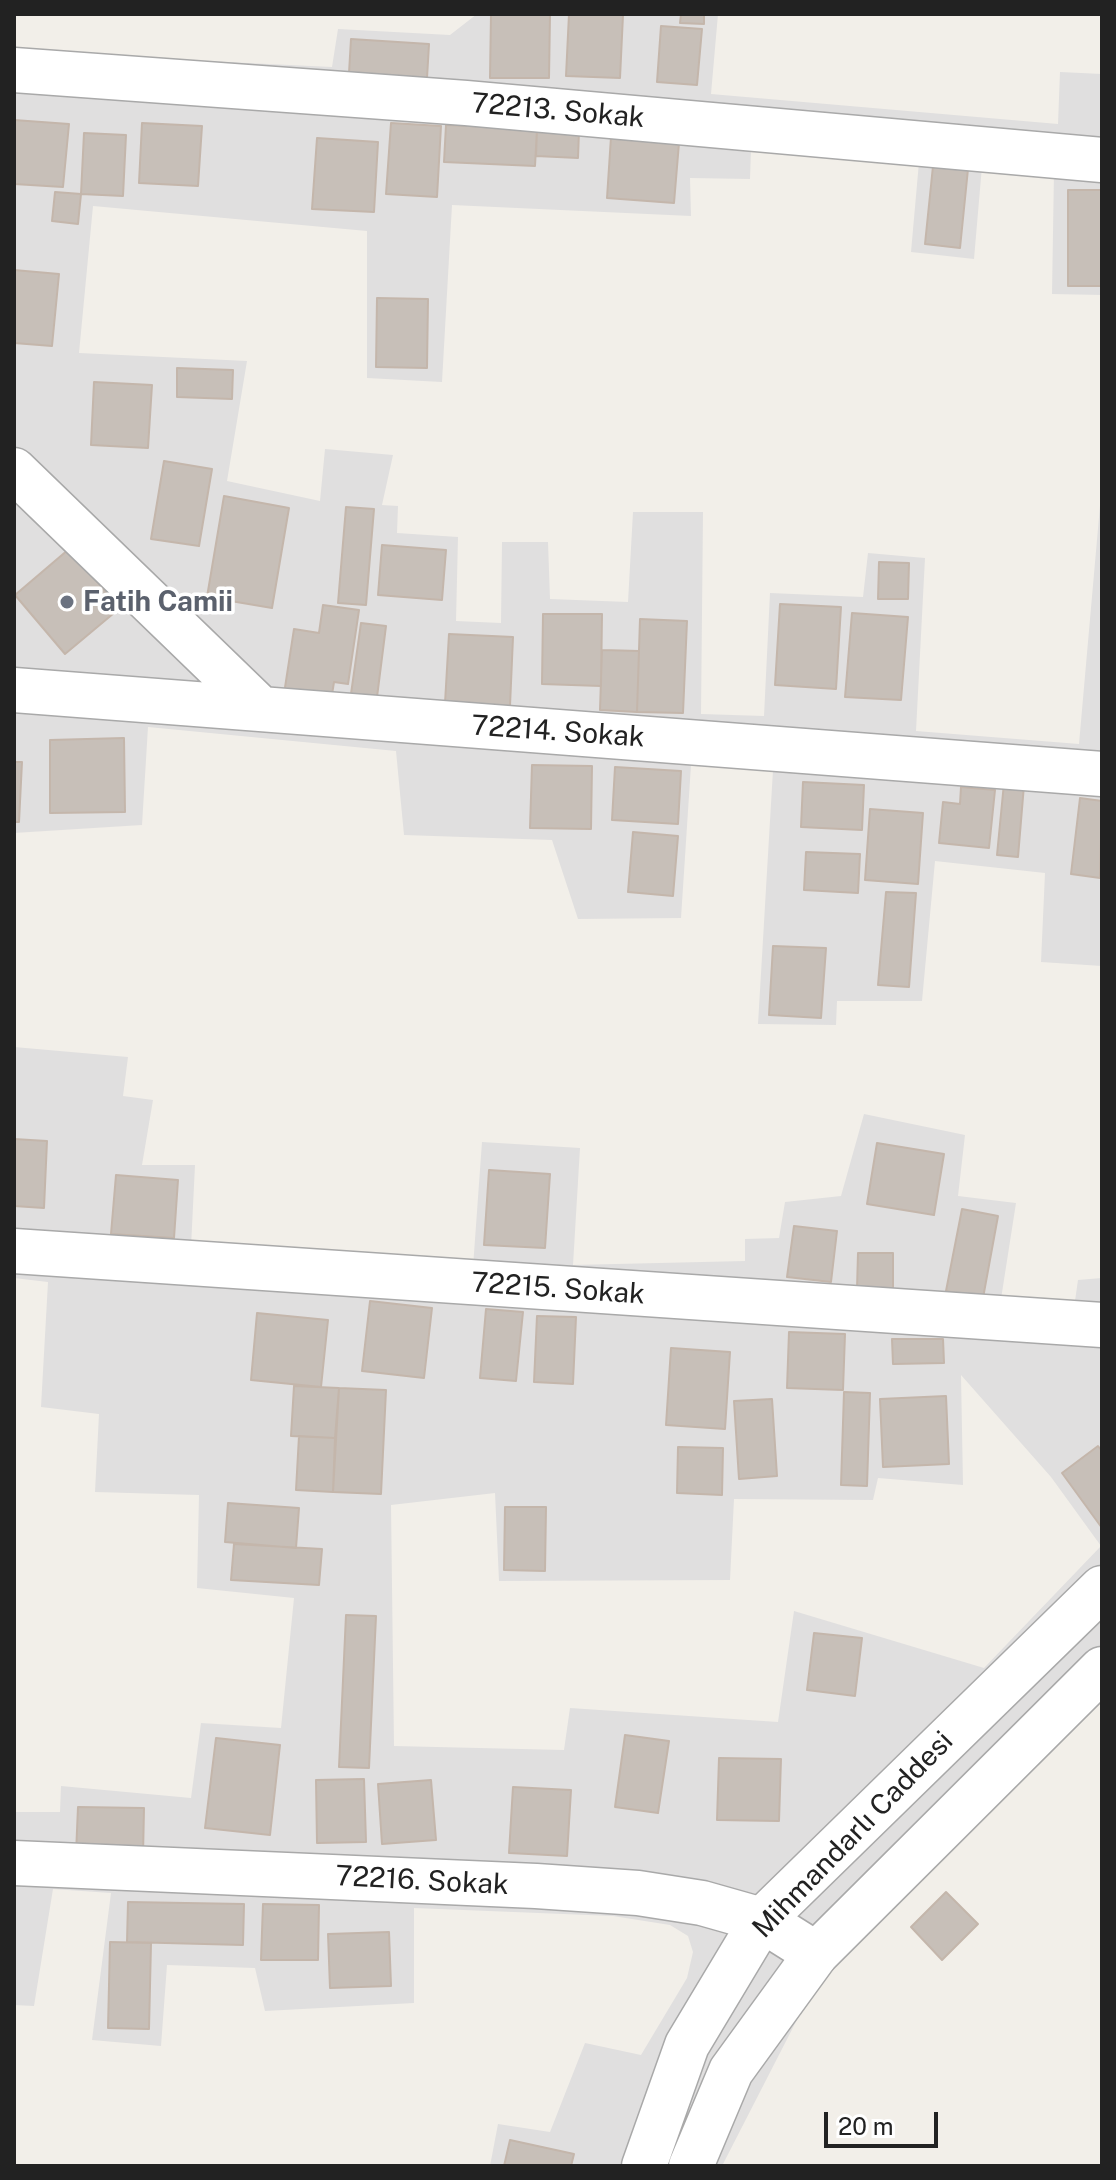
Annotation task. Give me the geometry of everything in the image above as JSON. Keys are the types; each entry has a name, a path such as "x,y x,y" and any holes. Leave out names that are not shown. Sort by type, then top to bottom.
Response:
{"street":[{"name":"72213. Sokak","path":"14,70 466,103 1102,160"},
{"path":"14,470 261,709"},
{"name":"72214. Sokak","path":"14,690 1102,774"},
{"name":"72215. Sokak","path":"14,1251 1102,1325"},
{"name":"Mihmandarlı Caddesi","path":"644,2166 687,2045 762,1920 1102,1588"},
{"name":"Mihmandarlı Caddesi","path":"691,2166 731,2071 816,1954 1102,1669"},
{"name":"72216. Sokak","path":"14,1863 638,1893 702,1903 762,1920 816,1954"}],"shaded area":[{"path":"477,14 718,14 711,94 1058,124 1060,72 1102,74 1102,295 1052,294 1054,171 982,166 974,259 911,252 919,162 751,149 750,179 690,178 691,216 452,205 442,382 367,378 367,231 93,206 79,353 247,361 227,481 320,501 325,449 393,455 382,505 398,506 397,533 458,537 456,621 501,623 502,542 548,542 550,599 628,602 633,512 703,512 701,714 764,716 770,593 863,597 868,553 925,558 916,731 1079,744 1102,483 1102,966 1041,962 1045,873 935,861 922,1001 837,1001 836,1025 758,1024 773,770 691,765 681,918 578,919 552,840 404,835 396,751 148,727 142,825 14,833 14,52 332,67 338,29 450,35"},
{"path":"14,1047 128,1057 123,1096 153,1100 142,1165 195,1165 191,1247 473,1267 482,1142 580,1148 573,1265 745,1261 745,1239 779,1238 785,1202 841,1196 864,1114 965,1135 958,1196 1016,1203 1001,1299 1075,1301 1078,1280 1102,1278 1102,1689 823,1969 722,2166 490,2166 498,2124 550,2132 585,2043 641,2055 687,1978 693,1952 688,1936 670,1925 613,1916 414,1908 414,2003 265,2011 255,1968 167,1965 161,2046 92,2040 111,1893 53,1889 34,2006 14,2005 14,1812 60,1812 61,1786 191,1798 201,1723 281,1728 294,1598 197,1588 199,1495 95,1492 99,1414 41,1407 48,1282 14,1278","holes":["961,1375 1051,1477 1101,1546 984,1668 794,1611 778,1722 570,1708 564,1750 394,1746 391,1505 495,1493 499,1581 730,1580 734,1499 873,1500 878,1478 963,1485"]}],"building":[{"path":"491,14 550,14 549,78 490,78"},
{"path":"569,14 623,15 620,78 566,76"},
{"path":"681,14 704,14 704,24 680,23"},
{"path":"661,26 702,29 697,85 657,82"},
{"path":"351,39 429,44 427,78 349,73"},
{"path":"14,120 69,124 63,187 14,184"},
{"path":"142,123 202,126 198,186 139,183"},
{"path":"391,123 441,126 437,197 386,194"},
{"path":"446,125 537,129 535,166 444,162"},
{"path":"537,129 579,131 578,158 536,156"},
{"path":"84,133 126,135 123,196 81,194"},
{"path":"611,137 679,143 674,203 607,198"},
{"path":"317,138 378,142 374,212 312,209"},
{"path":"933,166 968,169 960,248 925,244"},
{"path":"1068,190 1102,190 1102,286 1068,286"},
{"path":"55,192 81,194 78,224 52,221"},
{"path":"14,270 59,274 52,346 14,343"},
{"path":"377,298 428,299 427,368 376,367"},
{"path":"177,368 233,370 232,399 177,397"},
{"path":"94,382 152,385 148,448 91,445"},
{"path":"164,461 212,469 199,546 151,539"},
{"path":"224,496 289,508 272,608 207,597"},
{"path":"346,507 374,509 366,605 338,603"},
{"path":"382,545 446,550 442,600 378,595"},
{"name":"Fatih Camii","path":"69,549 120,608 65,654 15,595"},
{"path":"879,562 909,563 908,599 878,599"},
{"path":"780,604 841,607 836,689 775,685"},
{"path":"323,605 359,610 348,684 334,682 331,701 284,694 294,629 319,633"},
{"path":"852,613 908,617 901,700 845,697"},
{"path":"543,614 602,614 601,686 542,684"},
{"path":"640,619 687,621 683,713 637,712"},
{"path":"361,623 386,626 377,697 351,694"},
{"path":"449,634 513,637 510,706 445,703"},
{"path":"602,650 639,651 637,712 600,710"},
{"path":"124,738 125,812 50,813 50,740"},
{"path":"14,762 22,762 19,822 14,822"},
{"path":"532,765 592,766 591,829 530,828"},
{"path":"615,767 681,771 678,824 612,820"},
{"path":"803,782 864,785 862,830 801,827"},
{"path":"1004,783 1024,785 1018,857 997,855"},
{"path":"961,787 995,790 989,848 939,843 943,802 960,804"},
{"path":"1080,798 1102,801 1100,878 1071,874"},
{"path":"870,809 923,813 918,884 865,880"},
{"path":"633,832 678,836 673,896 628,892"},
{"path":"806,852 860,854 858,893 804,890"},
{"path":"886,892 916,893 909,987 878,985"},
{"path":"773,946 826,948 821,1018 769,1015"},
{"path":"14,1139 47,1141 44,1208 14,1206"},
{"path":"877,1143 944,1154 934,1215 867,1204"},
{"path":"489,1170 550,1174 545,1248 484,1245"},
{"path":"116,1175 178,1180 174,1238 111,1234"},
{"path":"962,1209 998,1216 983,1298 946,1291"},
{"path":"794,1226 837,1231 831,1282 787,1277"},
{"path":"858,1253 893,1253 893,1289 857,1289"},
{"path":"370,1301 432,1308 424,1378 362,1371"},
{"path":"486,1309 523,1312 516,1381 480,1378"},
{"path":"257,1313 328,1320 321,1387 251,1380"},
{"path":"537,1316 576,1317 573,1384 534,1382"},
{"path":"789,1332 845,1334 843,1390 787,1388"},
{"path":"892,1339 943,1339 944,1363 893,1364"},
{"path":"671,1348 730,1352 725,1429 666,1425"},
{"path":"294,1386 339,1388 335,1438 291,1436"},
{"path":"339,1388 386,1390 381,1494 333,1492"},
{"path":"844,1392 870,1393 867,1486 841,1485"},
{"path":"946,1396 949,1464 883,1467 880,1399"},
{"path":"772,1399 777,1476 739,1479 734,1401"},
{"path":"299,1436 335,1438 333,1492 296,1490"},
{"path":"1098,1446 1102,1451 1102,1528 1062,1473"},
{"path":"678,1447 723,1448 722,1495 677,1493"},
{"path":"228,1503 299,1508 296,1548 225,1542"},
{"path":"505,1507 546,1507 545,1571 504,1570"},
{"path":"234,1544 322,1549 319,1585 231,1580"},
{"path":"346,1615 376,1616 369,1768 339,1767"},
{"path":"814,1633 862,1638 855,1696 807,1690"},
{"path":"625,1735 669,1741 658,1813 615,1807"},
{"path":"216,1738 280,1745 270,1835 205,1828"},
{"path":"719,1758 781,1759 779,1821 717,1820"},
{"path":"364,1779 366,1842 317,1843 316,1780"},
{"path":"431,1780 436,1840 382,1844 378,1784"},
{"path":"513,1787 571,1790 567,1856 509,1853"},
{"path":"78,1807 144,1808 143,1856 76,1854"},
{"path":"946,1892 978,1924 942,1960 911,1927"},
{"path":"128,1902 244,1904 243,1945 127,1942"},
{"path":"263,1904 319,1905 318,1960 261,1960"},
{"path":"389,1932 391,1986 330,1988 328,1934"},
{"path":"110,1942 151,1943 149,2029 108,2028"},
{"path":"510,2140 574,2154 571,2166 504,2166"}],"place":[{"name":"Fatih Camii","path":"67,602"}]}
